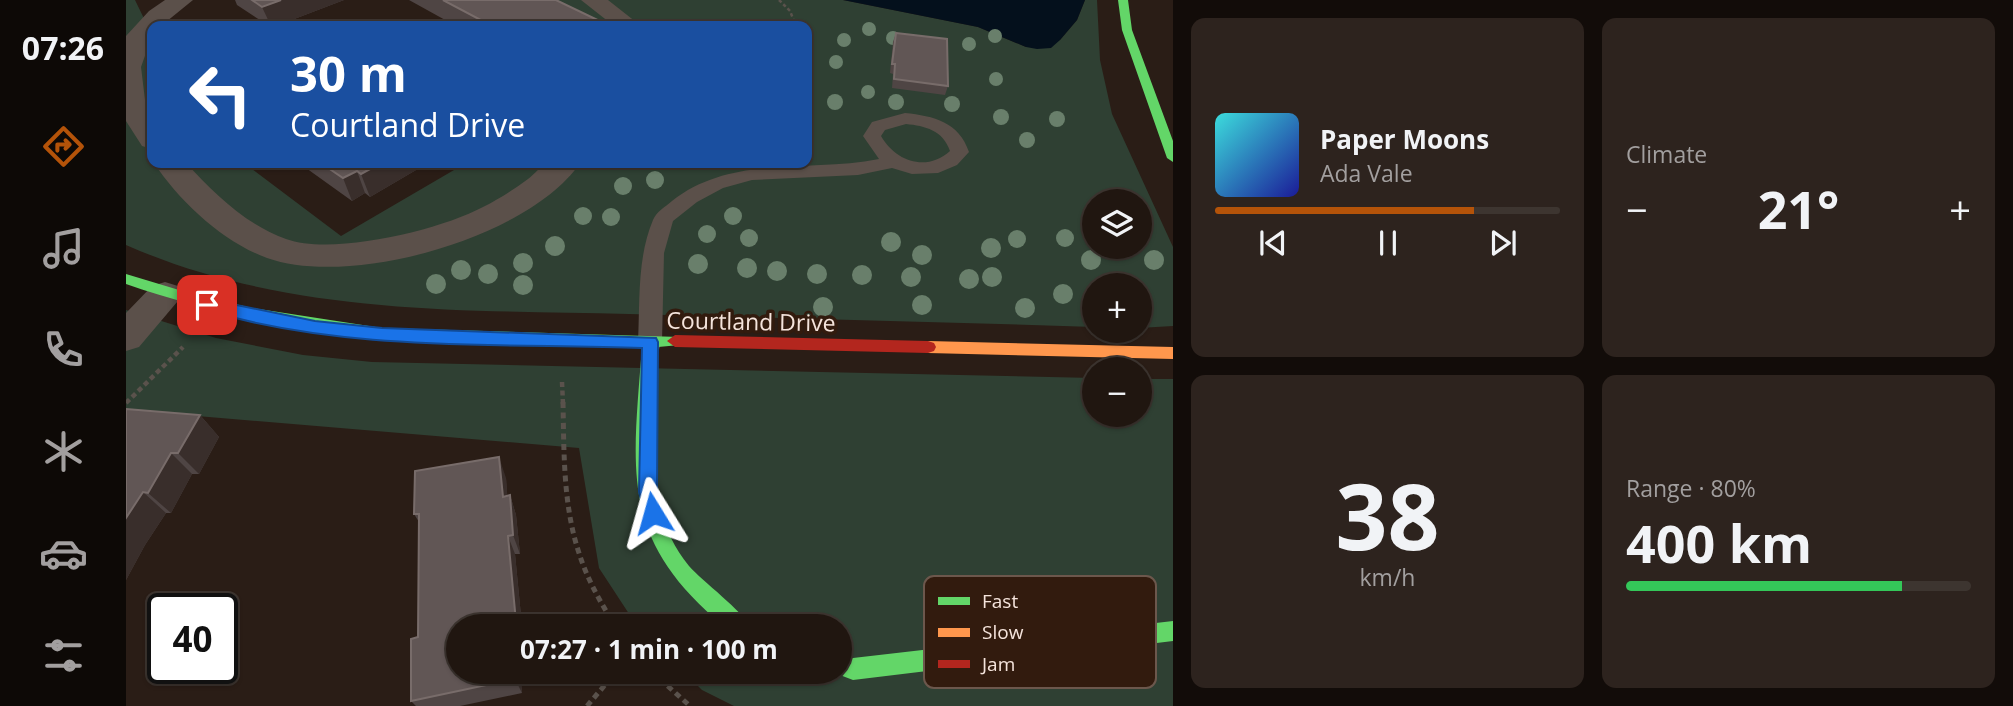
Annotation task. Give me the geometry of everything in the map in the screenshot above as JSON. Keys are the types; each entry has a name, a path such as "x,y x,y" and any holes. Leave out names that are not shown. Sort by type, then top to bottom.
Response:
{"street":[{"path":"593,0 622,21"},
{"path":"1123,0 1127,30 1173,158"},
{"path":"137,4 174,4"},
{"path":"153,21 174,4"},
{"path":"147,25 132,47 128,67 128,99 147,131"},
{"path":"174,168 212,207 253,237 279,250 310,254 389,250 431,240 468,227 498,212 537,187 559,168"},
{"name":"Courtland Drive","path":"126,279 165,295 315,327 382,334 1173,353"},
{"path":"126,337 165,295"},
{"path":"650,342 648,492 657,534 708,601 724,614"},
{"path":"852,669 924,661"}],"lane":[{"path":"650,342 653,253 664,218 690,197 716,184 751,174 858,169 893,162"}],"path":[{"path":"779,0 794,21"},
{"path":"126,403 183,346"},
{"path":"562,382 565,474 576,545 597,596 608,614"},
{"path":"587,706 606,684"},
{"path":"665,684 690,706"}],"green space":[{"path":"126,0 135,0 147,25 147,168 251,168 341,236 457,168 812,168 812,21 563,21 519,0 843,0 978,27 1026,47 1060,40 1077,20 1085,0 1097,0 1100,60 1112,114 1146,189 1082,189 1082,259 1152,259 1152,201 1173,247 1173,326 1152,327 1152,273 1082,273 1082,327 437,309 310,297 248,285 186,268 126,245"},
{"path":"126,310 216,338 303,355 372,362 1082,378 1082,427 1152,427 1152,379 1173,379 1173,706 734,706 702,690 696,684 852,684 852,614 629,614 599,568 579,448 126,410"}],"water":[{"path":"843,0 1085,0 1077,20 1060,40 1051,48 1037,49 978,27"}],"building":[{"path":"252,0 281,0 262,7"},
{"path":"443,0 556,0 600,21 483,21"},
{"path":"896,33 947,39 948,86 894,79 895,64 892,64"},
{"path":"328,168 372,168 361,174 357,171 343,178"},
{"path":"126,409 200,415 178,453 171,453 148,493 143,492 126,518"},
{"path":"499,457 503,497 510,495 513,535 508,536 515,614 446,614 446,684 491,684 411,701 411,639 418,637 419,514 414,514 415,471"}],"traffic: fast":[{"path":"1123,0 1127,30 1173,158"},
{"path":"126,279 189,299 252,314 382,334 675,341"},
{"path":"650,342 644,440 651,513 665,548 682,573 725,614"},
{"path":"1156,633 1173,631"},
{"path":"852,669 924,661"}],"traffic: slow":[{"path":"928,347 1173,353"}],"traffic: jam":[{"path":"675,341 928,347"}],"route":[{"path":"207,305 315,327 382,334 650,342 648,492 653,513"}]}
